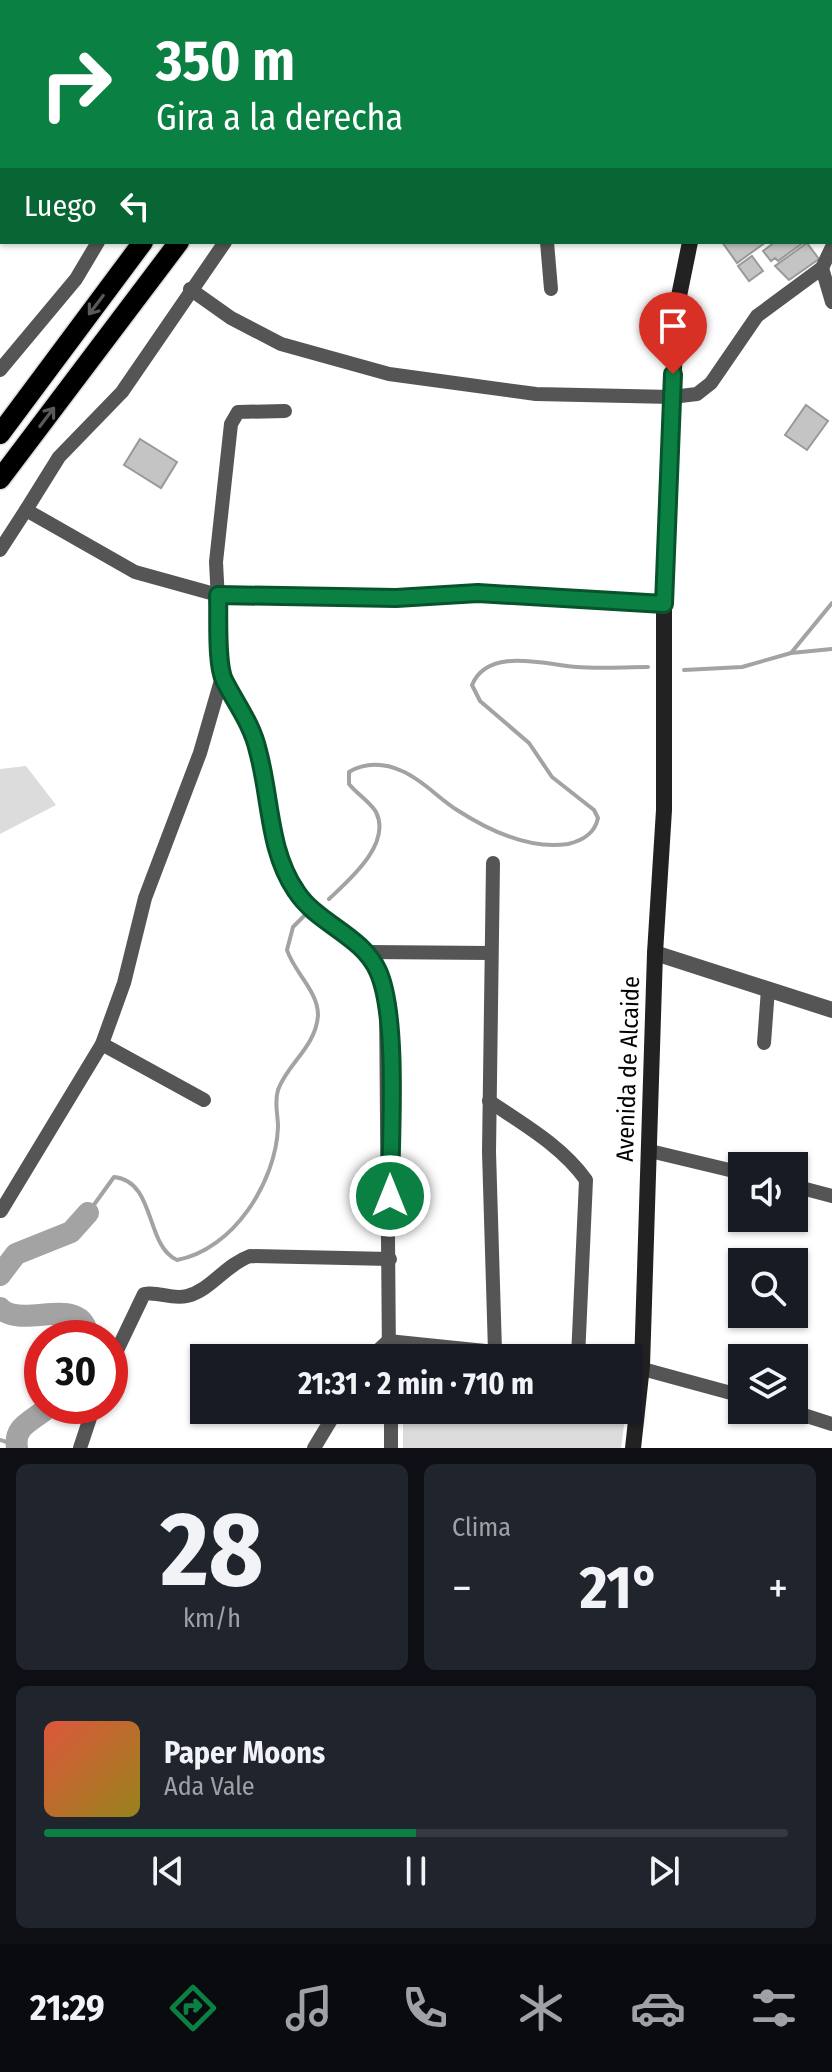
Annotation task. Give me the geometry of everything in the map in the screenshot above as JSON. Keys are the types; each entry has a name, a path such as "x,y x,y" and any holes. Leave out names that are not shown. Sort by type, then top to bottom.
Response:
{"main road":[{"path":"0,434 142,244"},
{"path":"0,479 177,244"},
{"path":"664,604 679,296 690,244"},
{"name":"Avenida de Alcaide","path":"637,1344 650,1151 655,953 664,810 664,604"},
{"name":"Avenida de Alcaide","path":"633,1448 634,1424"}],"street":[{"path":"0,370 76,279 97,244"},
{"path":"0,550 59,457 122,392 224,244"},
{"path":"547,244 551,289"},
{"path":"190,289 231,318 281,344 374,370 536,394 672,397 697,394 711,383 757,316 822,268 832,247"},
{"path":"822,268 832,302"},
{"path":"1,1211 102,1044 124,983 145,898 200,753 222,677 218,534 233,415 243,411 285,411"},
{"path":"26,510 135,572 218,595 396,598 478,593 664,604"},
{"path":"222,677 243,710 258,750 283,872 299,896 368,952 379,973 388,1026 388,1344"},
{"path":"493,863 489,1101 495,1344"},
{"path":"368,952 491,953"},
{"path":"655,953 832,1010"},
{"path":"764,1043 768,989"},
{"path":"102,1044 204,1100"},
{"path":"489,1101 575,1164 586,1180 579,1344"},
{"path":"650,1151 728,1170"},
{"path":"808,1190 832,1196"},
{"path":"128,1327 144,1294 154,1292 168,1298 189,1296 210,1284 233,1262 250,1256 390,1259"},
{"path":"385,1344 388,1341 420,1344"},
{"path":"642,1368 728,1392"},
{"path":"808,1416 832,1424"},
{"path":"80,1448 88,1424"},
{"path":"314,1448 329,1424"},
{"path":"391,1424 391,1448"}],"shaded area":[{"path":"26,766 56,805 0,834 0,769"},
{"path":"403,1424 624,1424 621,1448 403,1448"}],"building":[{"path":"723,244 763,244 737,263"},
{"path":"772,244 801,244 778,261 775,258 771,261 763,251"},
{"path":"806,244 819,259 789,280 775,266"},
{"path":"752,256 763,271 749,281 738,266"},
{"path":"806,405 828,421 807,450 785,435"},
{"path":"140,439 177,462 161,488 124,465"}],"waterway":[{"path":"791,653 832,603"},
{"path":"684,670 742,667 791,653 832,649"},
{"path":"329,899 366,860 378,836 376,812 349,784 349,772 362,766 382,765 402,771 469,817 510,837 554,845 573,843 587,836 598,818 594,810 552,777 529,743 480,701 472,685 480,673 491,665 504,662 586,668 648,667"},
{"path":"88,1213 114,1177 127,1181 144,1201 160,1242 167,1253 177,1260 197,1254 216,1243 248,1210 260,1191 275,1148 278,1090 307,1046 316,1026 318,1015 314,998 287,950 293,927 305,915"},
{"path":"0,1275 16,1254 71,1232 88,1213"},
{"path":"0,1308 23,1316 64,1314 79,1320"},
{"path":"17,1448 18,1433 26,1424"},
{"path":"0,1440 16,1445"}],"route":[{"path":"390,1196 389,1039 386,999 379,973 368,952 299,896 283,872 258,750 243,710 222,677 218,595 396,598 478,593 664,604 673,374"}]}
